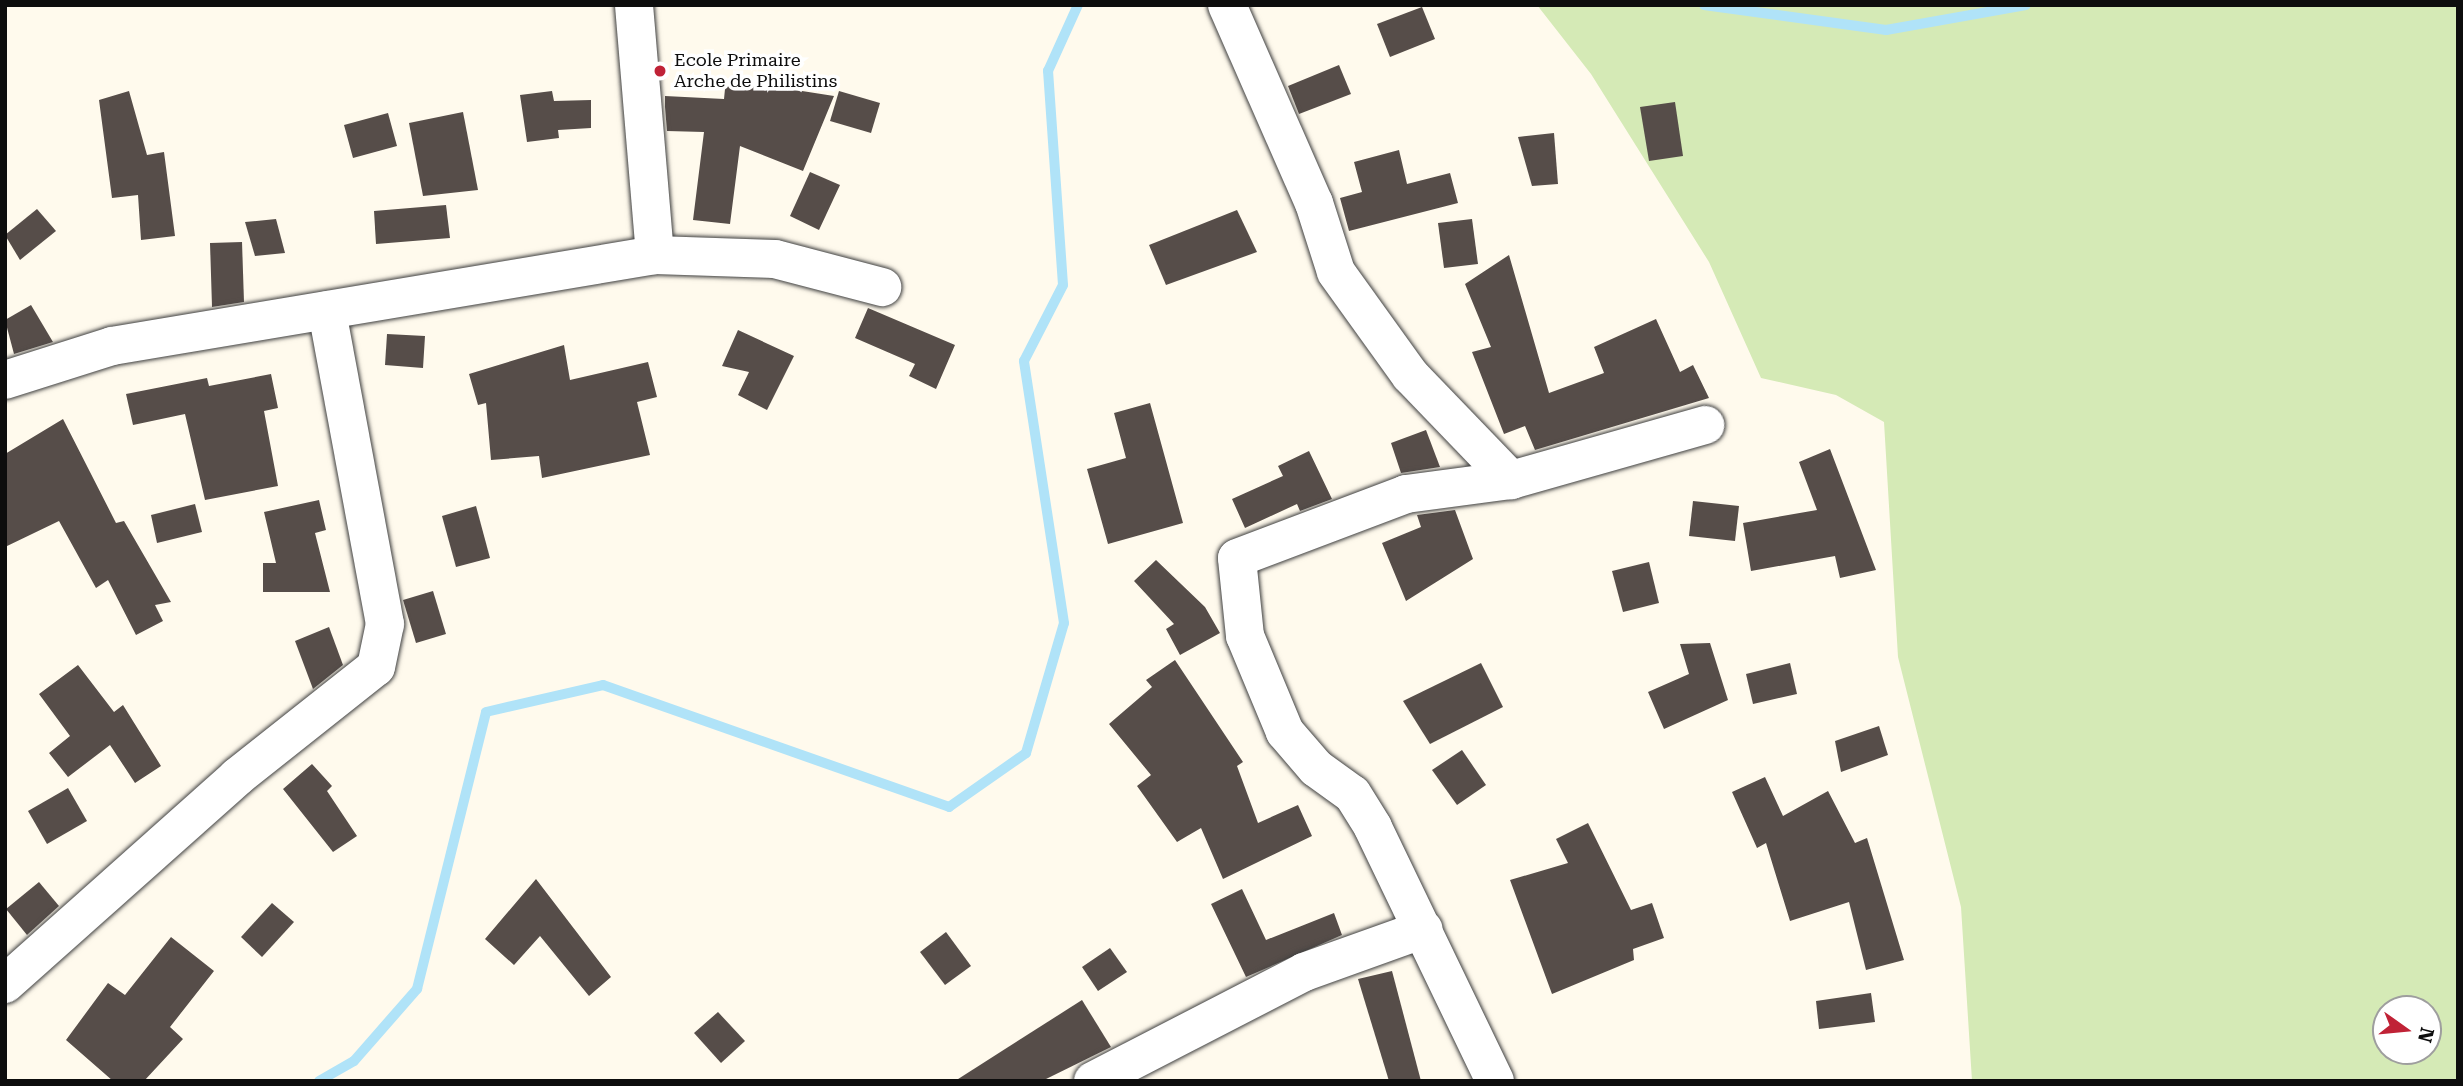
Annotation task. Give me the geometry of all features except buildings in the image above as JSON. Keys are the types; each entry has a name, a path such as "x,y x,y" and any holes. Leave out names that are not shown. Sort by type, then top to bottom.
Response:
{"street":[{"path":"634,5 656,255"},
{"path":"1227,5 1314,203 1336,272 1410,375 1511,481"},
{"path":"5,380 112,346 656,255 775,259 882,287"},
{"path":"5,984 227,785 376,667 384,624 327,310"},
{"path":"1496,1081 1424,929 1352,794 1316,768 1285,732 1245,636 1237,558 1406,494 1511,481 1705,425"},
{"path":"1093,1081 1304,972 1424,929"}],"green space":[{"path":"1537,5 2458,5 2458,1081 1972,1081 1961,907 1898,657 1884,422 1836,395 1761,378 1709,262 1591,74"}],"waterway":[{"path":"319,1081 354,1061 417,989 486,712 603,685 949,807 1026,753 1064,623 1024,361 1063,285 1048,71 1078,5"},
{"path":"1704,5 1886,30 2026,5"}],"place":[{"name":"Ecole Primaire Arche de Philistins","path":"660,71"}]}
